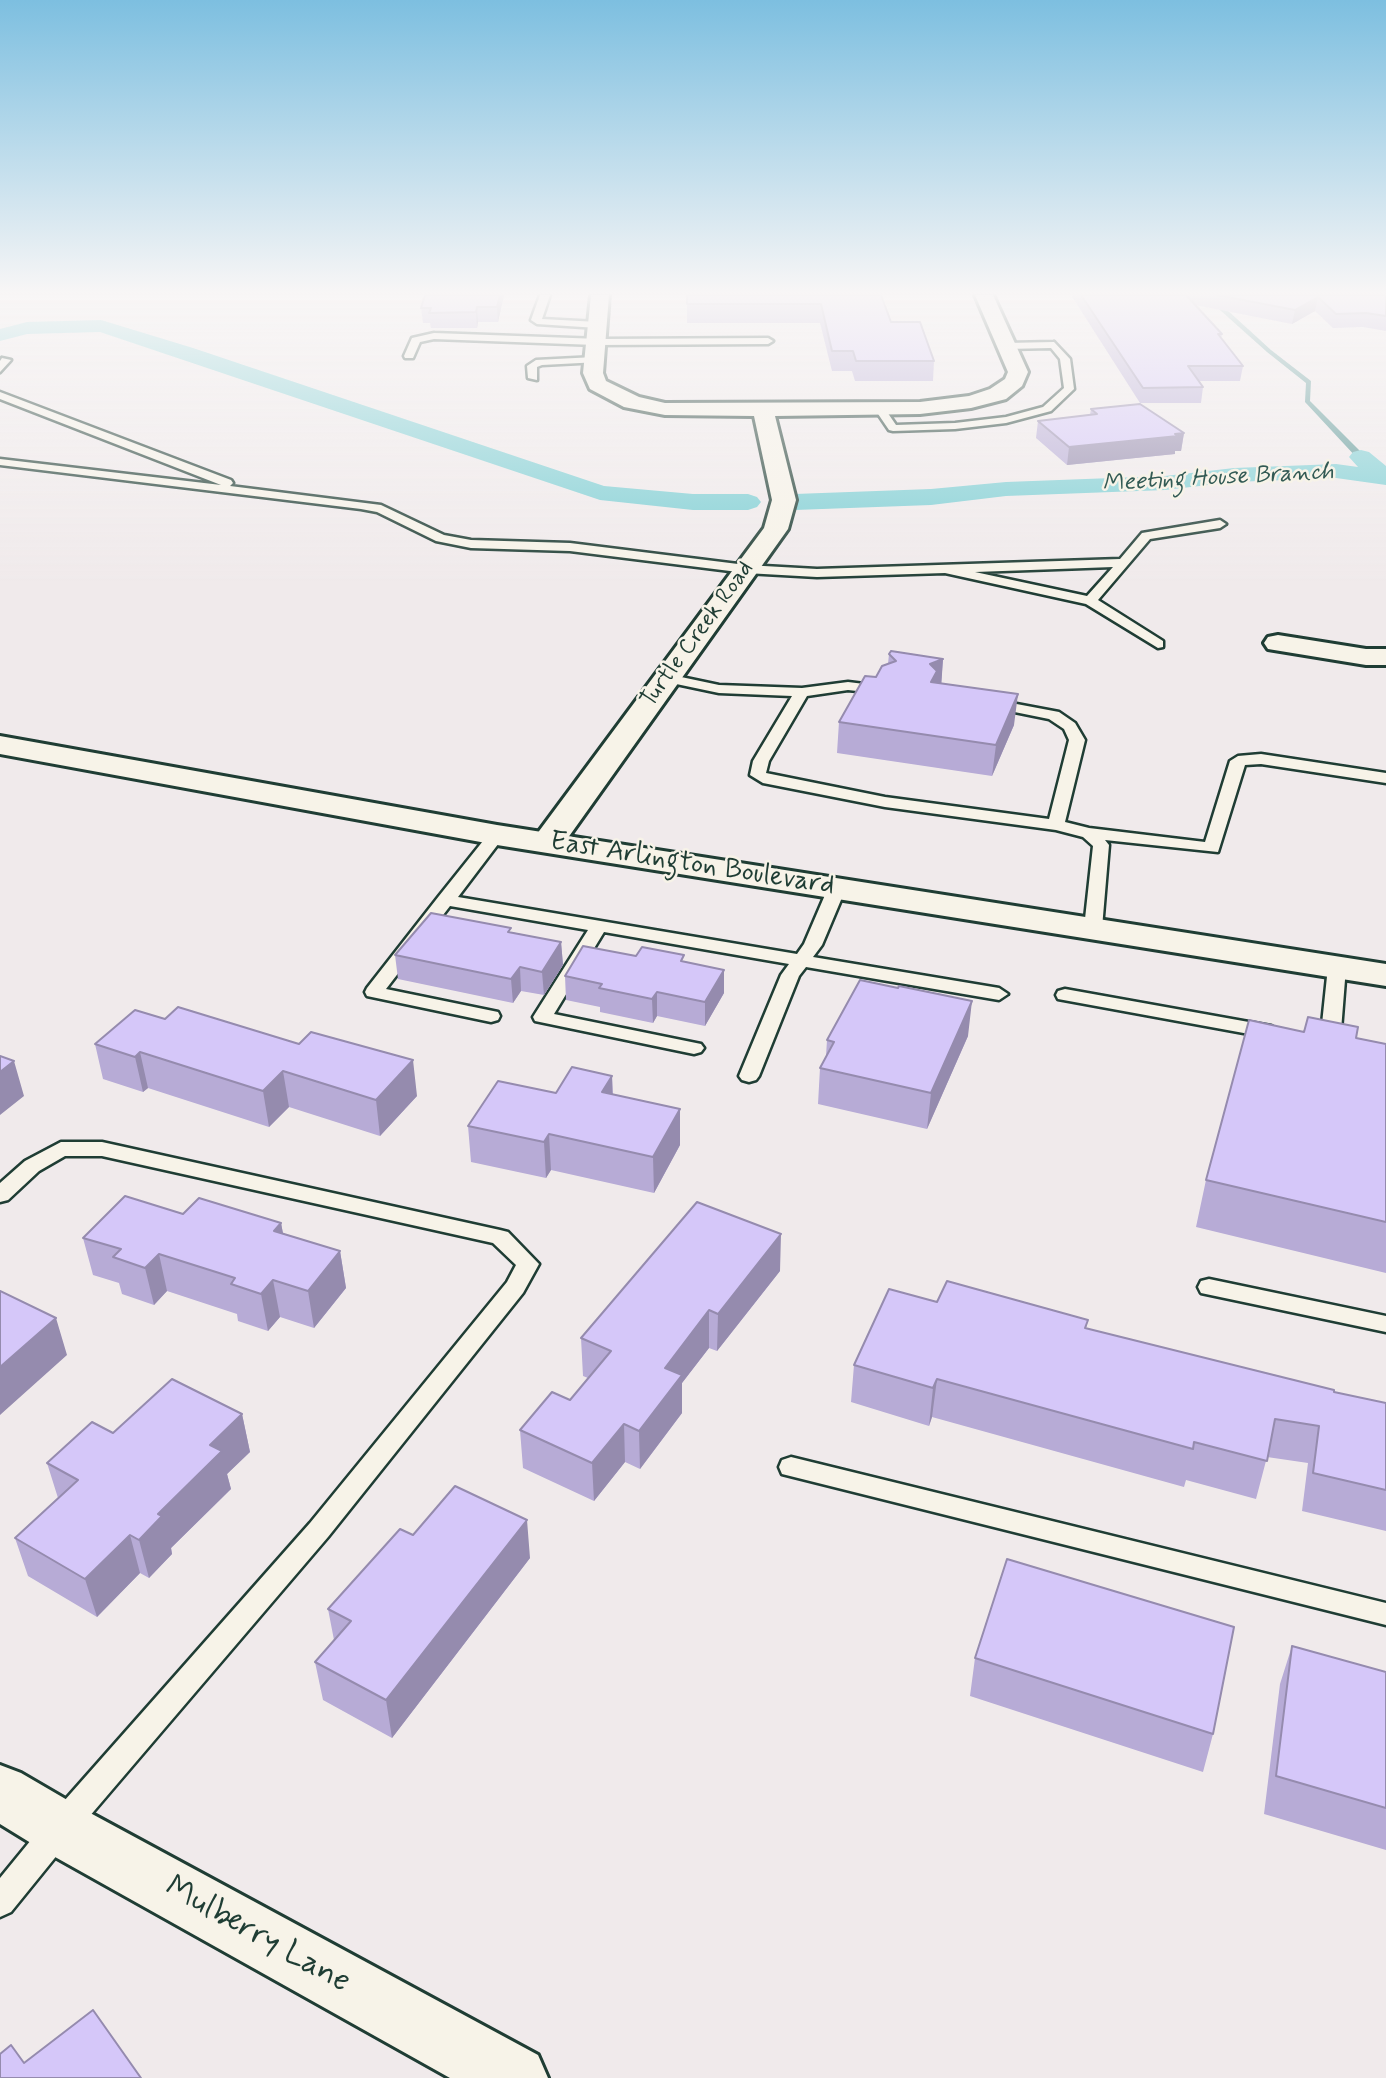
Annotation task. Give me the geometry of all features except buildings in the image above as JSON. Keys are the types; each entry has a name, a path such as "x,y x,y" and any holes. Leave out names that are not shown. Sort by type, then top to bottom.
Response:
{"street":[{"path":"611,392 632,402 676,410 920,408 971,402 1001,392"},
{"name":"Turtle Creek Road","path":"548,842 776,529 784,500 763,409"},
{"path":"1278,643 1366,657 1386,657"},
{"name":"East Arlington Boulevard","path":"0,745 497,835 1386,975"},
{"name":"Mulberry Lane","path":"0,1792 60,1828 515,2078"}],"lane":[{"path":"879,408 893,428 955,426 1006,420 1047,409 1066,392"},
{"path":"4,399 184,464 247,492"},
{"path":"0,462 381,509 433,535 471,544 570,547 747,569 817,573 1125,563"},
{"path":"1090,600 1146,536 1220,524"},
{"path":"950,570 1090,600 1157,643"},
{"path":"667,678 719,688 802,692 848,686 884,690"},
{"path":"802,692 761,761 758,775 789,785 885,802 1056,825 1089,833 1212,848 1238,761 1261,758 1386,778"},
{"path":"976,701 1054,715 1070,726 1077,740 1056,825"},
{"path":"1089,833 1101,845 1093,928"},
{"path":"491,1016 374,992 497,835"},
{"path":"749,1076 790,975 813,945 836,888"},
{"path":"445,900 999,994"},
{"path":"599,926 542,1017 694,1048"},
{"path":"1337,967 1324,1041 1353,1046"},
{"path":"1065,995 1291,1035"},
{"path":"0,1195 32,1167 61,1149 102,1149 500,1237 528,1264 515,1287 319,1530 60,1828 0,1902"},
{"path":"1209,1287 1386,1324"},
{"path":"790,1467 1386,1614"}],"waterway":[{"name":"Meeting House Branch","path":"302,392 600,493 693,502 748,502"},
{"name":"Meeting House Branch","path":"1308,392 1307,401 1361,457"},
{"name":"Meeting House Branch","path":"795,502 931,497 1006,489 1165,483 1234,475 1336,471 1385,478 1361,457"}]}
